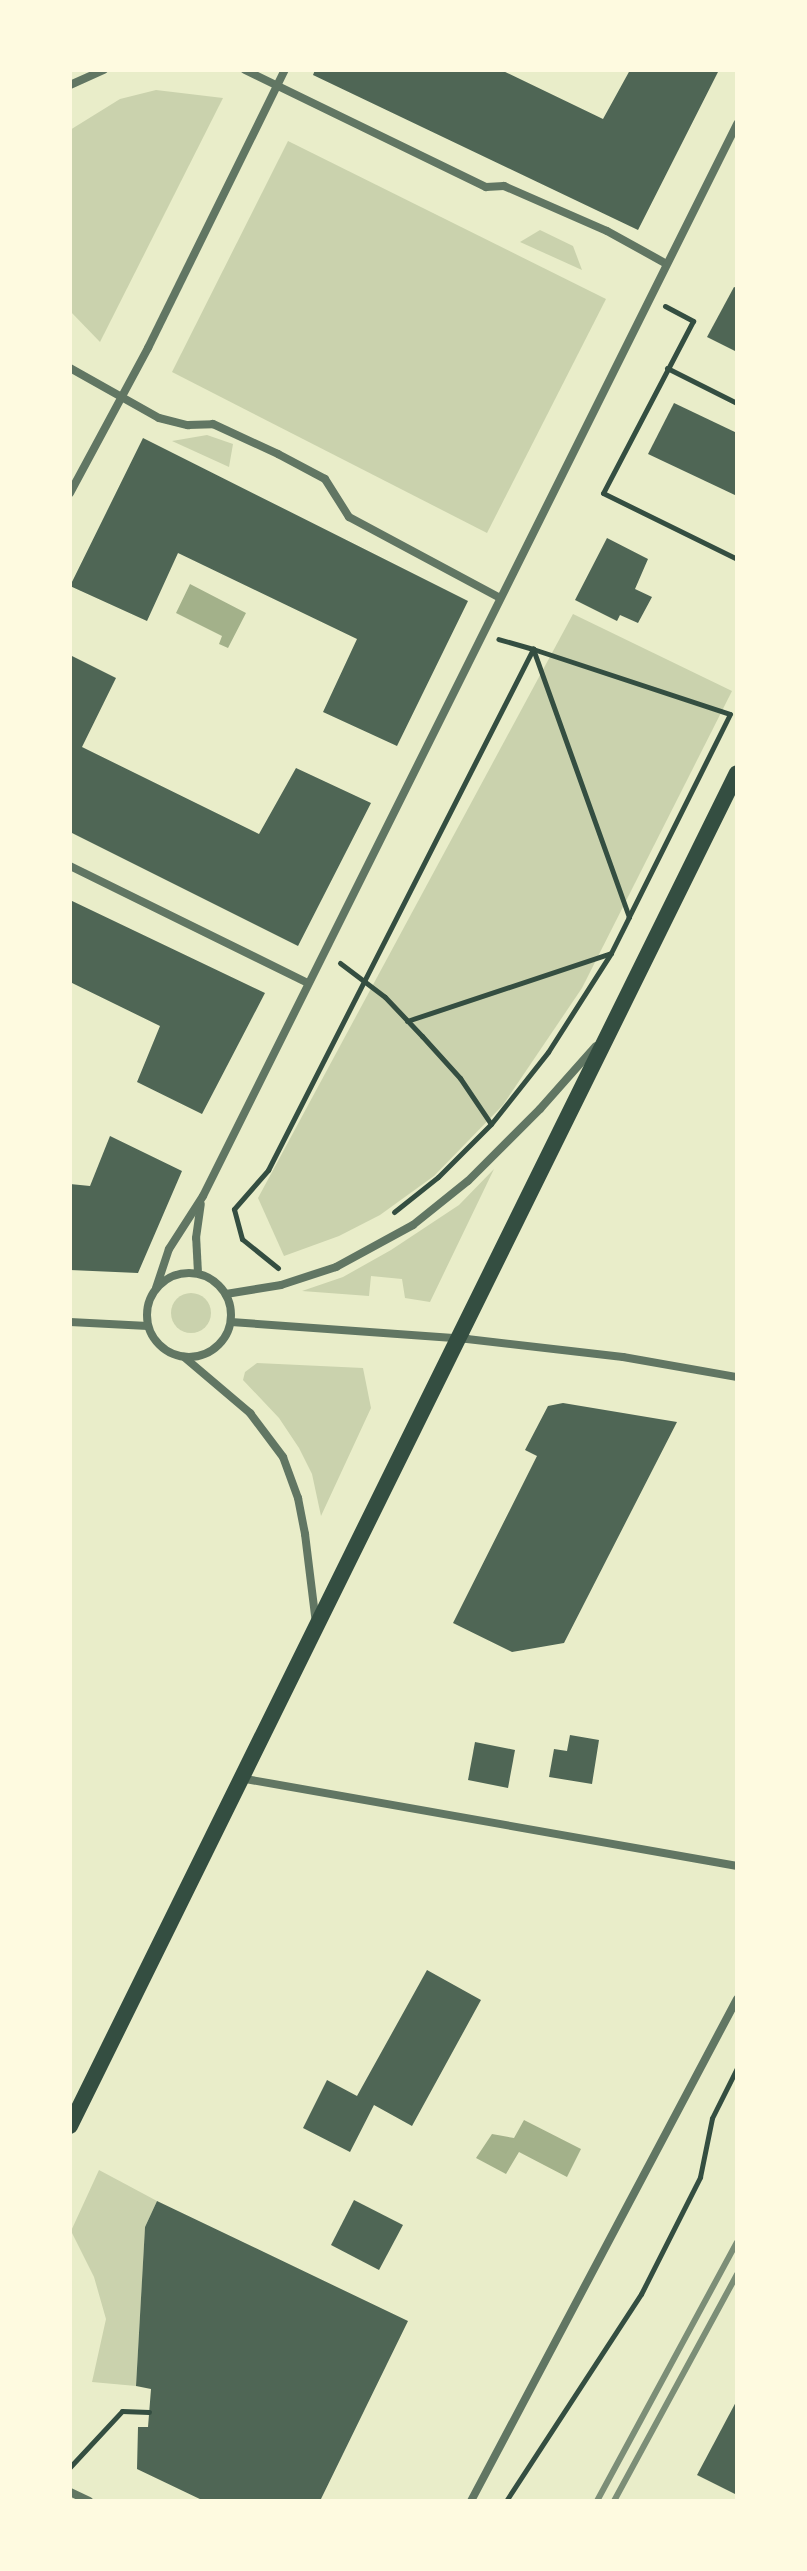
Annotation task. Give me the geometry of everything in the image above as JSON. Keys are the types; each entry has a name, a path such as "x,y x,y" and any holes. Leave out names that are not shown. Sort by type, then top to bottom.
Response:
{"main road":[{"path":"70,2126 737,773"}],"street":[{"path":"70,85 104,70"},
{"path":"245,70 486,187 504,186 607,231 665,263"},
{"path":"70,493 285,70"},
{"path":"316,1623 298,1498 283,1457 250,1413 184,1357 158,1344 148,1326 147,1310 169,1249 203,1196 648,297 737,124"},
{"path":"70,368 159,418 188,425 213,424 325,479 349,517 500,598"},
{"path":"70,866 308,983"},
{"path":"226,1294 281,1285 336,1267 413,1225 468,1181 540,1109 607,1034"},
{"path":"198,1273 196,1238 203,1196"},
{"path":"156,1288 166,1279 183,1273 198,1273 210,1278 226,1294 231,1322 219,1345 203,1355 184,1357"},
{"path":"70,1322 148,1326"},
{"path":"231,1322 467,1339 623,1357 737,1377"},
{"path":"239,1778 737,1866"},
{"path":"471,2501 737,1999"},
{"path":"70,2492 89,2501"}],"path":[{"path":"648,297 693,321 603,493 737,559"},
{"path":"667,368 737,403"},
{"path":"390,1215 438,1177 491,1124 548,1052 611,953 730,714 481,634"},
{"path":"533,649 629,917"},
{"path":"290,1263 278,1268 242,1239 234,1209 268,1170 533,649"},
{"path":"324,951 366,982 407,1021 460,1078 491,1124"},
{"path":"407,1021 611,953"},
{"path":"506,2501 641,2294 700,2177 712,2118 737,2068"},
{"path":"70,2467 122,2411 149,2412"}],"shaded area":[{"path":"156,90 223,98 100,342 70,311 70,130 120,99"},
{"path":"288,141 606,299 487,533 172,372"},
{"path":"540,230 573,246 582,270 520,242"},
{"path":"207,435 233,444 229,467 172,441"},
{"path":"190,584 246,613 228,648 219,644 222,636 176,613"},
{"path":"573,614 732,691 582,988 503,1105 434,1176 380,1215 339,1236 284,1256 258,1198"},
{"path":"494,1169 430,1302 405,1298 402,1279 371,1276 369,1296 302,1291 343,1277 391,1250 459,1205"},
{"path":"191,1293 205,1299 211,1313 205,1327 191,1333 177,1327 171,1313 177,1299"},
{"path":"257,1363 363,1368 371,1408 321,1516 312,1474 299,1448 279,1418 243,1380 245,1372"},
{"path":"524,2120 581,2149 567,2177 519,2152 506,2174 476,2158 492,2134 514,2138"},
{"path":"99,2170 157,2201 145,2227 136,2386 92,2382 106,2319 94,2277 71,2231"}],"building":[{"path":"315,70 501,70 603,119 630,70 719,70 638,230 313,75"},
{"path":"734,287 737,288 737,352 707,337"},
{"path":"674,403 737,433 737,496 648,454"},
{"path":"143,438 468,601 397,746 323,712 357,639 178,553 147,621 70,586"},
{"path":"607,538 648,559 635,589 652,597 638,623 620,615 617,621 575,600"},
{"path":"70,655 116,678 82,747 259,834 296,768 371,803 298,946 70,832"},
{"path":"70,900 265,993 202,1114 137,1082 160,1026 70,982"},
{"path":"110,1136 182,1171 138,1273 70,1270 70,1184 90,1186"},
{"path":"563,1403 677,1422 564,1643 512,1652 453,1623 537,1456 525,1450 548,1406"},
{"path":"570,1735 599,1740 592,1784 549,1777 554,1749 567,1751"},
{"path":"475,1742 515,1750 508,1788 468,1780"},
{"path":"427,1970 481,2000 412,2126 374,2105 350,2152 303,2128 327,2080 357,2096"},
{"path":"354,2200 403,2225 379,2270 331,2245"},
{"path":"157,2201 408,2321 320,2501 204,2501 137,2469 138,2427 148,2427 151,2389 136,2386 145,2227"},
{"path":"737,2400 737,2490 735,2494 697,2475"}],"railway":[{"path":"597,2501 737,2242"},
{"path":"614,2501 737,2274"}]}
